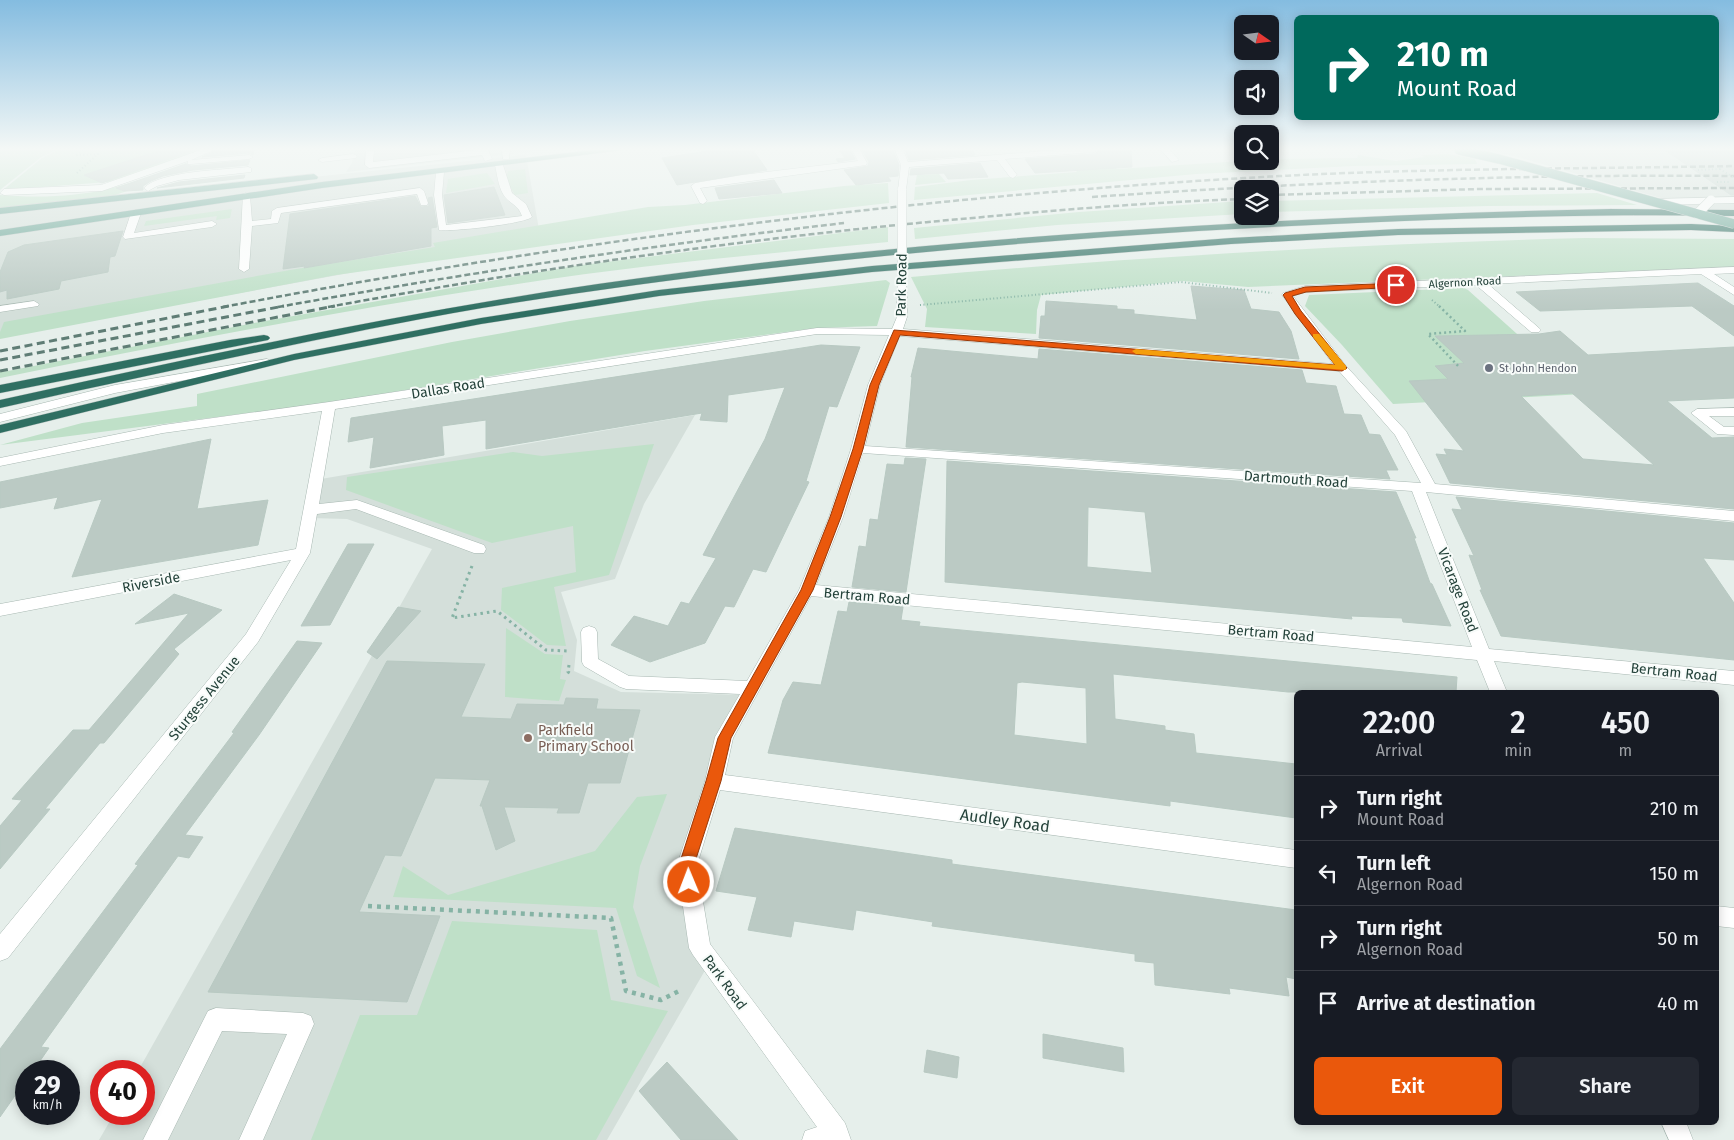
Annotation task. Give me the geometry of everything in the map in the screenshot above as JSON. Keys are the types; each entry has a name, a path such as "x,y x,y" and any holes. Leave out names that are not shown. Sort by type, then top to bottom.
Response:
{"highway":[{"path":"0,404 390,322 509,300 662,279 888,252 1085,235 1377,218 1666,212 1734,213"},
{"path":"0,429 294,357 481,321 649,294 872,269 1096,250 1398,232 1734,229"},
{"path":"0,437 287,368 416,340 505,324 823,275"},
{"path":"0,389 230,343 390,322"}],"main road":[{"path":"0,211 71,203"},
{"path":"0,218 112,203"},
{"path":"0,226 179,203"},
{"path":"0,234 199,203"},
{"path":"1661,203 1734,224"}],"street":[{"path":"244,269 246,203"},
{"path":"247,224 275,222 277,211 332,203"},
{"path":"439,203 442,228 508,221 527,217 523,206 517,203"},
{"name":"Park Road","path":"838,1136 700,948 686,865 714,781 724,738 807,590 836,517 858,449 874,385 902,317 902,203"},
{"path":"1697,214 1708,203"},
{"path":"136,213 128,237 212,224"},
{"name":"Algernon Road","path":"1287,295 1305,289 1734,270"},
{"path":"1704,272 1734,292"},
{"path":"1479,282 1535,330"},
{"path":"1287,295 1342,368 1401,434 1424,488"},
{"path":"0,309 34,304"},
{"name":"Dallas Road","path":"0,462 164,429 329,406 817,331 897,332 1342,368"},
{"path":"0,418 115,389 294,357"},
{"name":"Sturgess Avenue","path":"0,952 252,638 303,553 329,406"},
{"path":"1734,412 1697,413 1721,431 1734,431"},
{"name":"Dartmouth Road","path":"858,449 1424,488 1734,516"},
{"name":"Vicarage Road","path":"1424,488 1482,653 1497,690"},
{"path":"311,510 357,504 479,549"},
{"name":"Riverside","path":"0,610 303,553"},
{"name":"Bertram Road","path":"807,590 1734,678"},
{"path":"589,632 590,662 626,682 753,688"},
{"name":"Audley Road","path":"714,781 1294,859"},
{"path":"1719,916 1734,918"},
{"path":"154,1140 216,1019 304,1024 251,1140"},
{"path":"1675,1125 1681,1140"},
{"path":"814,1140 838,1136"}],"path":[{"path":"902,307 1181,282 1287,295"},
{"path":"1415,284 1465,331 1428,334 1460,368"},
{"path":"479,549 452,618 497,611 546,650 571,651 568,672 575,676"},
{"path":"368,906 611,918 626,991 662,1000 679,991"}],"shaded area":[{"path":"534,203 541,241 371,269 0,337 0,214 50,204"},
{"path":"1679,203 1734,203 1734,219"},
{"name":"Parkfield Primary School","path":"695,415 644,504 615,579 561,592 577,640 574,671 621,692 749,695 714,782 686,865 711,960 607,1140 99,1140 108,1125 155,1125 155,1060 144,1060 432,549 347,519 310,518 315,480"}],"green space":[{"path":"0,203 61,203 0,210"},
{"path":"700,203 887,203 693,225 336,275 0,339 0,332 4,322 290,270 435,247 433,243 648,207"},
{"path":"1234,203 1234,214 1057,225 915,239 914,228 1079,212"},
{"path":"1279,203 1631,203 1637,205 1488,206 1279,212"},
{"path":"232,209 230,218 216,220 217,216 144,226 146,221"},
{"path":"888,227 888,242 751,255 569,276 261,327 0,378 0,372 254,323 574,266"},
{"path":"1585,238 1734,239 1734,267 1248,287 1183,281 1041,295 1037,310 1036,334 925,327 927,309 911,277 1079,263 1248,252"},
{"path":"886,280 890,283 877,326 816,328 645,351 326,403 0,445 82,423 197,406 197,394 452,342 570,321 704,301"},
{"path":"1464,288 1584,394 1393,404 1305,306 1309,295"},
{"path":"654,444 609,575 554,587 566,646 547,645 501,610 502,588 576,572 573,526 492,543 346,490 347,477 513,452 542,456"},
{"path":"506,628 545,654 563,655 560,679 566,680 559,701 505,697"},
{"path":"667,794 640,866 633,907 660,988 637,976 616,908 393,897 403,866 448,895 595,851 637,797"},
{"path":"452,921 597,930 611,1000 668,1011 596,1140 311,1140 360,1015 417,1015"}],"building":[{"path":"365,203 419,203 421,207 433,203 437,227 431,228 431,246 304,268 305,266 283,269 290,214"},
{"path":"445,203 500,203 505,215 448,223"},
{"path":"123,231 115,256 110,257 108,272 61,281 59,289 7,299 7,290 0,292 0,272 8,252 24,245"},
{"path":"1698,283 1734,306 1734,336 1692,306 1540,311 1516,292"},
{"path":"1191,286 1244,290 1251,309 1279,312 1291,331 1299,359 1039,338 1041,316 1045,316 1046,301 1117,306 1117,309 1134,310 1134,314 1197,320"},
{"path":"1560,331 1588,355 1734,347 1734,398 1667,401 1712,438 1734,437 1734,509 1450,483 1436,454 1447,455 1444,449 1464,451 1409,381 1448,379 1435,366 1464,363 1435,336 1539,334","holes":["1572,393 1654,465 1583,459 1521,396"]},
{"path":"821,345 860,347 837,407 829,406 806,481 809,482 766,572 753,569 734,607 725,606 705,643 650,662 611,645 634,616 668,626 681,602 689,604 716,558 703,555 765,439 785,387 728,395 727,422 700,420 702,413 486,449 486,420 442,426 444,455 370,468 374,437 348,442 351,418"},
{"path":"918,348 1038,359 1039,349 1302,370 1306,383 1336,386 1344,414 1361,415 1369,434 1380,435 1398,470 1386,470 1390,479 906,447 911,377"},
{"path":"211,439 197,509 268,500 258,545 72,577 102,499 54,509 58,497 0,508 0,482"},
{"path":"905,458 926,459 906,592 852,587 859,546 866,547 870,519 878,520 887,464 904,465"},
{"path":"947,461 1396,492 1416,538 1414,538 1430,583 1451,626 1403,622 1402,618 1351,616 1352,619 945,582","holes":["1088,507 1145,512 1152,573 1087,567"]},
{"path":"1456,497 1734,523 1734,560 1703,558 1734,603 1734,660 1501,636 1480,590 1482,590 1469,555 1474,556 1452,509 1462,510"},
{"path":"348,544 374,544 330,625 301,626"},
{"path":"174,594 222,610 174,649 179,654 104,743 100,743 45,809 50,809 0,869 0,826 22,800 12,799 73,730 89,730 189,613 135,624"},
{"path":"849,602 903,607 901,620 920,622 919,626 1457,677 1456,690 1294,690 1294,692 1288,692 1113,674 1115,719 1165,726 1165,730 1194,734 1196,753 1294,764 1294,818 1170,801 1170,806 768,753 783,700 793,682 821,685 838,611 847,612","holes":["1017,683 1086,688 1087,744 1014,735"]},
{"path":"398,607 421,611 377,659 367,652"},
{"path":"297,641 322,643 259,735 185,835 203,837 189,858 178,856 41,1047 49,1048 41,1060 15,1060 15,1096 0,1117 0,1049 138,865 135,864 234,733 232,732"},
{"path":"387,661 485,664 461,717 511,719 517,704 564,705 566,698 598,699 596,709 640,710 620,783 588,783 579,813 557,813 559,808 504,807 515,841 496,850 482,806 480,806 490,780 435,778 401,856 385,855 359,912 440,916 407,1002 208,992"},
{"path":"735,828 952,860 952,864 1294,910 1294,979 1286,977 1289,996 1229,988 1230,994 1155,985 1154,963 1135,961 1135,954 932,926 933,922 856,910 853,930 794,921 791,937 748,930 757,897 716,891"},
{"path":"1043,1034 1123,1048 1124,1072 1043,1058"},
{"path":"927,1050 959,1057 957,1078 924,1072"},
{"path":"667,1062 738,1140 681,1140 639,1091"}],"railway":[{"path":"223,307 350,284 604,243 732,226 937,203"},
{"path":"328,307 573,266 736,243 901,225 1161,203"},
{"path":"278,307 560,261 844,223"},
{"path":"0,351 229,306"},
{"path":"0,360 284,306"},
{"path":"0,371 335,306"}],"slow traffic":[{"path":"1136,351 1342,368 1316,335"}],"place":[{"name":"St John Hendon","path":"1489,368"},
{"name":"Parkfield Primary School","path":"528,738"}],"route":[{"path":"689,882 686,865 714,781 724,738 807,590 836,517 858,449 874,385 897,332 1342,368 1287,295 1305,289 1396,285"}]}
